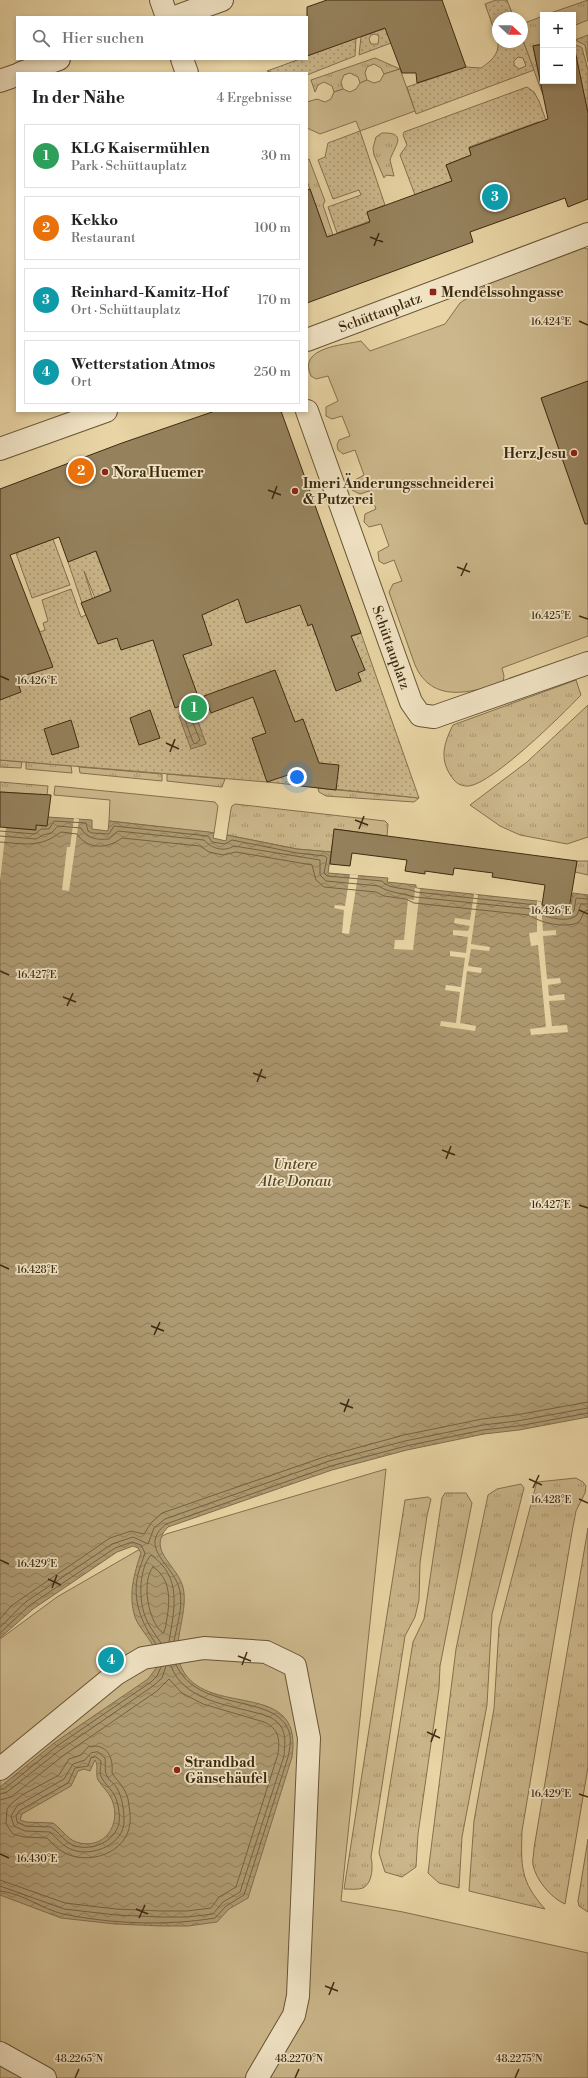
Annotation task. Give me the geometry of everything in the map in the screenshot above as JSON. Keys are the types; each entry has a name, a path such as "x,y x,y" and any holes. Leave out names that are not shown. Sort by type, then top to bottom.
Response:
{"street":[{"path":"161,0 167,16"},
{"path":"178,16 222,0"},
{"path":"25,72 56,60"},
{"path":"182,60 187,72"},
{"path":"0,81 16,75"},
{"name":"Schüttauplatz","path":"308,340 588,234"},
{"path":"0,449 103,412"},
{"name":"Schüttauplatz","path":"307,412 411,702 420,715 434,717 588,663"},
{"path":"0,1769 116,1674 143,1658 204,1648 266,1652 295,1666 309,1738 298,1996 294,2015 258,2078"},
{"path":"0,2053 45,2078"}],"green space":[{"path":"496,0 507,0 512,12 492,12 492,24 485,4"},
{"path":"588,0 588,20 576,25 576,12 554,12"},
{"path":"540,17 540,45 533,46 543,95 526,48 528,48 528,22"},
{"path":"386,28 391,43 359,55 361,37","holes":["375,34 379,36 378,44 371,44 369,39 371,35"]},
{"path":"588,35 588,62 585,45 576,40"},
{"path":"356,38 355,56 308,75 308,72 267,71 297,60 308,60 308,56"},
{"path":"576,46 582,48 588,70 588,119 574,84 576,84"},
{"path":"498,48 526,48 534,70 416,114 407,87 466,67 481,68 491,60","holes":["518,57 523,58 526,66 519,69 514,65 514,61"]},
{"path":"375,58 400,69 384,74 381,68 374,64 367,67 365,73 367,80 360,83 358,77 350,73 344,75 341,82 343,89 334,92 332,86 324,82 318,85 315,92 311,80"},
{"path":"400,69 415,111 360,131 356,121 320,134 308,128 308,102 317,99 325,102 331,99 334,92 343,89 350,92 356,89 360,83 367,80 374,83 380,81 384,74"},
{"path":"527,87 534,92 539,101 560,159 553,162 538,122 469,147 471,155 446,165 452,181 415,195 400,155 407,145 403,135 404,132"},
{"path":"360,131 385,205 367,212 370,221 337,233 328,207 361,195 359,190 333,199 318,160 325,157 328,143"},
{"path":"382,133 390,133 395,135 398,141 390,160 394,176 386,175 384,178 374,155 373,148 376,137"},
{"path":"308,160 325,201 323,205 333,235 327,237 308,184"},
{"path":"584,248 588,249 588,636 502,668 504,676 503,682 466,692 442,690 431,686 422,677 415,665 389,592 393,584 402,581 394,560 384,564 379,561 378,552 389,546 381,524 369,527 364,522 365,514 376,509 369,491 360,494 352,490 353,481 364,475 355,450 343,454 338,450 337,445 339,440 350,436 342,416 332,419 326,416 326,407 338,401 328,376 316,379 311,376 308,366 316,353 324,349 361,341 370,351 445,324 460,303 488,284"},
{"path":"84,521 122,620 273,524 321,648 361,633 419,798 267,782 0,760 0,661 25,631 38,627 40,632 45,630 43,623 48,621 42,600 71,589 81,617 86,615 84,609 97,603 84,571 94,603 86,601 82,603 68,562 79,557"},
{"path":"53,539 70,585 32,598 16,553"},
{"path":"576,680 581,695 544,732 510,761 480,782 469,786 459,784 454,780 448,771 444,759 444,748 453,725"},
{"path":"588,705 588,837 567,844 520,835 500,826 470,805 527,762"},
{"path":"0,760 22,762 21,768 0,767"},
{"path":"26,762 71,766 72,773 26,769"},
{"path":"79,767 162,774 162,781 80,773"},
{"path":"167,774 225,779 222,787 167,781"},
{"path":"0,782 48,786 47,795 1,792 0,796"},
{"path":"55,786 215,802 218,806 214,833 109,821 110,800 54,795"},
{"path":"318,788 419,798 414,802 326,796 319,792"},
{"path":"235,804 385,821 388,824 387,836 335,829 331,852 297,849 227,835 231,809"},
{"path":"577,861 588,861 588,875 575,872"},
{"name":"Strandbad Gänsehäufel","path":"386,1469 341,1901 403,1912 588,1953 588,2078 0,2078 0,1639 57,1597 166,1534"},
{"path":"576,1478 583,1482 586,1486 585,1493 576,1511 572,1532 522,1831 522,1864 526,1881 545,1909 469,1891 474,1821 494,1709 499,1627 536,1485 537,1482"},
{"path":"521,1484 524,1488 492,1614 487,1705 462,1837 459,1888 439,1883 428,1873 456,1649 488,1495 497,1489"},
{"path":"445,1493 466,1493 472,1503 440,1666 439,1688 418,1834 416,1867 402,1877 385,1872 379,1853 413,1642 424,1619 442,1498"},
{"path":"428,1497 431,1499 420,1563 419,1600 415,1617 405,1636 371,1857 372,1874 369,1882 363,1888 344,1889 405,1500"},
{"path":"588,1528 588,1767 565,1904 545,1888 537,1877 533,1861"},
{"path":"588,1839 588,1912 579,1906 578,1901"}],"water":[{"path":"194,710 206,744 191,749 179,716"},
{"name":"Untere Alte Donau","path":"48,817 92,820 92,829 108,831 109,821 209,832 214,833 213,838 226,841 227,835 297,849 331,852 328,873 388,878 387,882 416,885 416,888 537,901 541,902 541,906 570,910 573,893 588,895 588,1417 519,1430 484,1434 407,1450 332,1470 168,1527 162,1536 160,1544 162,1552 182,1583 184,1593 183,1615 178,1649 179,1660 183,1670 190,1680 205,1690 222,1696 274,1709 285,1719 292,1734 292,1757 248,1898 229,1909 217,1922 188,1926 161,1926 115,1924 61,1918 0,1895 0,1787 54,1743 148,1679 157,1667 155,1650 141,1629 133,1609 133,1585 141,1553 138,1548 133,1546 117,1552 33,1609 0,1638 0,827 35,830 36,825","holes":["95,1760 98,1780 111,1797 115,1818 108,1834 102,1839 95,1843 86,1844 76,1842 69,1838 53,1823 26,1822 20,1820 22,1814 71,1786 78,1771 84,1769 90,1771"]}],"pier":[{"path":"74,818 79,819 69,891 62,890 67,847 70,847"},
{"path":"0,827 6,827 0,882"},
{"path":"350,874 358,875 349,934 342,933 344,910 334,908 335,905 345,906"},
{"path":"415,888 420,889 413,950 394,949 395,940 404,940 408,899 414,900"},
{"path":"474,894 478,895 471,944 490,947 489,951 471,949 468,966 482,968 481,973 467,971 460,1023 476,1026 475,1031 440,1026 441,1021 456,1023 460,992 445,990 446,985 461,987 465,958 450,956 450,951 466,953 468,937 453,935 453,930 468,931 470,926 454,923 455,918 470,920"},
{"path":"537,901 541,902 543,931 556,930 556,935 543,936 547,979 560,978 561,983 548,985 549,996 564,994 565,1000 549,1001 552,1026 567,1025 568,1032 531,1035 530,1029 546,1027 538,945 531,946 529,933 537,932"}],"building":[{"path":"327,0 442,0 466,67 417,83 416,73 402,73 385,28 308,56 307,7"},
{"path":"540,45 540,80 533,46"},
{"path":"576,55 588,113 588,199 568,207 565,198 470,232 473,242 308,303 308,190 310,189 327,237 370,222 367,212 452,181 446,165 471,155 469,148 548,119 541,84 576,84"},
{"name":"Herz Jesu","path":"588,381 588,524 585,524 541,398"},
{"path":"212,412 281,412 361,633 351,636 365,670 358,673 361,681 336,691 312,624 308,626 300,605 246,623 238,599 202,615 212,645 183,655 199,699 175,708 153,640 121,650 117,638 98,644 81,603 111,591 96,551 68,562 59,537 10,555 53,667 16,678 21,692 0,700 0,489 122,443"},
{"path":"275,670 295,722 303,719 319,763 339,765 336,790 292,785 288,775 267,782 252,738 266,733 253,697 211,713 204,696"},
{"path":"150,710 160,738 139,745 130,718"},
{"path":"71,720 79,747 52,755 44,729"},
{"path":"0,792 51,795 47,826 36,825 36,830 0,827"},
{"path":"334,829 577,861 569,909 542,905 545,885 492,877 493,873 454,868 453,875 425,871 425,874 405,871 407,860 352,853 350,866 330,864"}],"place":[{"name":"Reinhard-Kamitz-Hof","path":"495,197"},
{"name":"Mendelssohngasse","path":"433,292"},
{"name":"Herz Jesu","path":"574,453"},
{"name":"Kekko","path":"81,471"},
{"name":"Nora Huemer","path":"105,472"},
{"name":"Imeri Änderungsschneiderei & Putzerei","path":"295,491"},
{"name":"KLG Kaisermühlen","path":"194,708"},
{"name":"Wetterstation Atmos","path":"111,1660"},
{"name":"Strandbad Gänsehäufel","path":"177,1770"}]}
